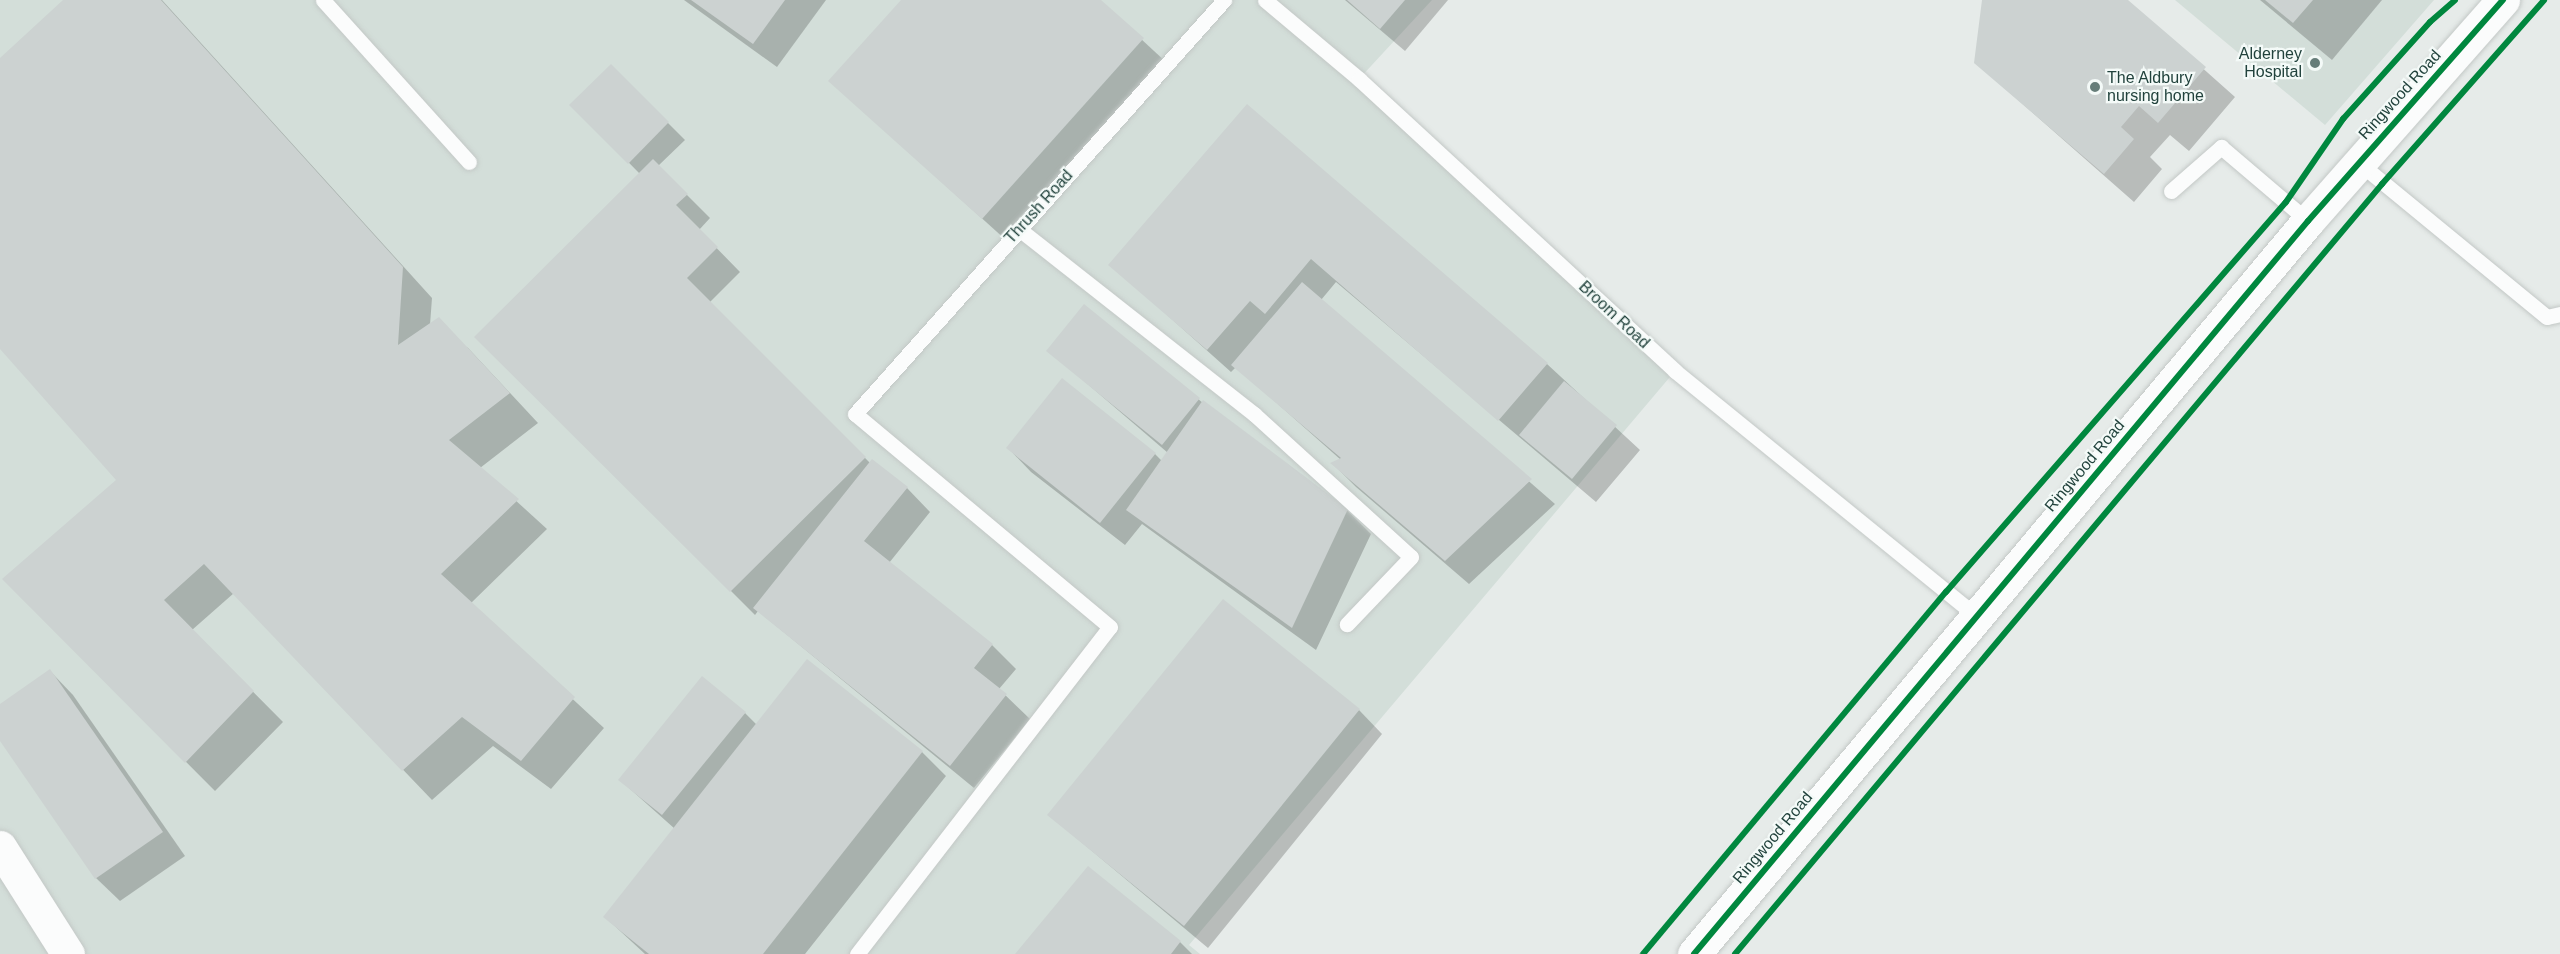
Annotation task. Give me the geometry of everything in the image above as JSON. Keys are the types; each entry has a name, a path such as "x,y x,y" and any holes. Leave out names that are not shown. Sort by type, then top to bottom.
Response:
{"main road":[{"name":"Ringwood Road","path":"1694,954 2307,221 2503,0"},
{"path":"0,847 68,954"}],"lane":[{"path":"323,0 469,162"},
{"name":"Thrush Road","path":"856,954 1110,627 855,414 1224,0"},
{"name":"Broom Road","path":"1264,0 1359,79 1675,371 1977,616"},
{"path":"2171,190 2221,147 2307,221"},
{"path":"2358,162 2547,317 2560,315"},
{"path":"1019,230 1254,414 1411,557 1347,624"}],"shaded area":[{"path":"0,0 1432,0 1359,79 1675,371 1189,945 1200,954 0,954"},
{"name":"Alderney Hospital","path":"2175,0 2434,0 2325,125"}],"building":[{"path":"63,0 161,0 403,267 398,345 439,317 510,393 449,440 519,499 441,574 575,697 521,761 462,717 402,771 204,564 164,600 254,691 185,763 2,579 116,480 0,349 0,58"},
{"path":"691,0 785,0 753,44"},
{"path":"901,0 1101,0 1144,38 982,219 828,81"},
{"path":"1347,0 1405,0 1380,29"},
{"name":"The Aldbury nursing home","path":"1982,0 2128,0 2206,67 2158,123 2139,106 2121,127 2134,139 2104,174 1974,63"},
{"path":"2265,0 2313,0 2293,23"},
{"path":"611,64 669,122 628,164 569,105"},
{"path":"1247,104 1548,363 1498,421 1311,259 1265,314 1250,301 1207,350 1108,265"},
{"path":"653,159 688,194 676,205 718,247 687,278 866,457 730,592 474,337"},
{"path":"1302,282 1532,479 1445,561 1330,463 1341,458 1231,365"},
{"path":"1084,304 1200,398 1162,445 1046,351"},
{"path":"1062,378 1156,453 1100,523 1006,448"},
{"path":"1564,381 1617,425 1572,479 1519,435"},
{"path":"1203,400 1348,509 1292,628 1126,510"},
{"path":"872,459 908,487 864,541 993,644 974,668 1007,694 950,766 753,608"},
{"path":"1223,599 1360,709 1184,926 1047,815"},
{"path":"807,659 923,751 763,954 649,954 603,917"},
{"path":"50,669 163,832 95,879 0,741 0,704"},
{"path":"702,676 746,712 662,815 618,780"},
{"path":"1088,866 1181,941 1171,954 1015,954"}],"cycle path":[{"path":"1643,954 1946,592 2286,202 2343,119 2430,22 2455,0"},
{"path":"1694,954 2308,221 2503,0"},
{"path":"1735,954 2382,184 2544,0"}],"place":[{"name":"Alderney Hospital","path":"2315,63"},
{"name":"The Aldbury nursing home","path":"2095,87"}]}
